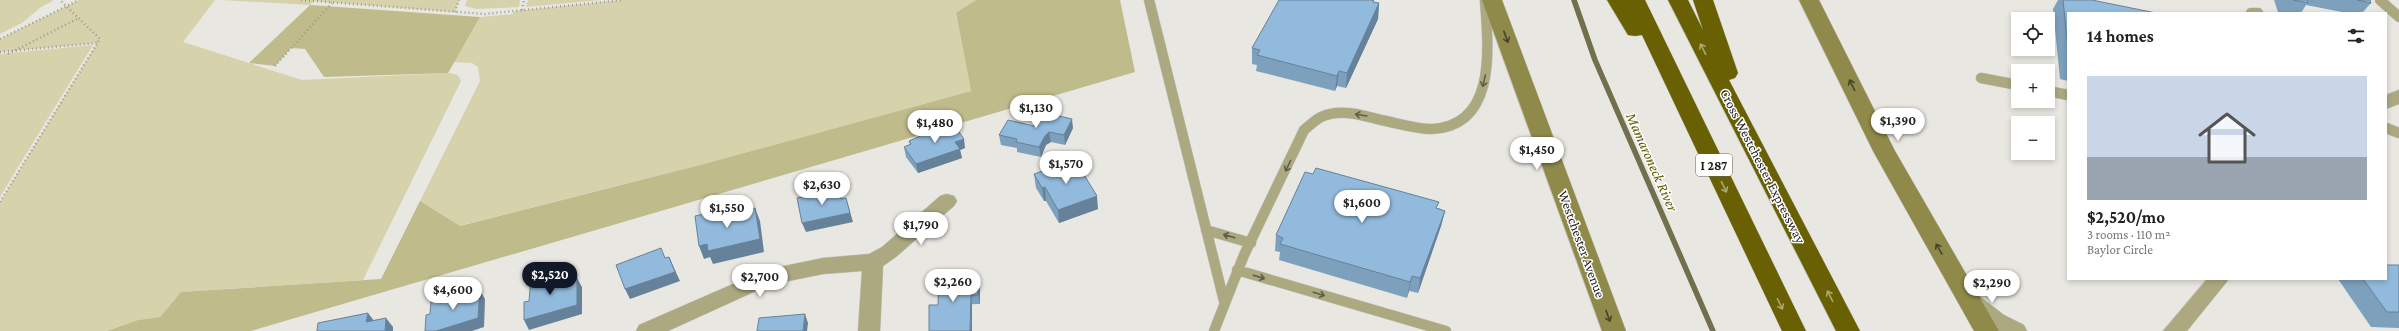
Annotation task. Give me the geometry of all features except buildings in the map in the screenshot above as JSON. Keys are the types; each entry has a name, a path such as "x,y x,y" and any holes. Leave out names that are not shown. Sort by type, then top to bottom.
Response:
{"highway":[{"path":"1617,0 1703,142"},
{"name":"I 287","path":"1635,0 1794,331"},
{"name":"Cross Westchester Expressway","path":"1678,0 1848,331"},
{"path":"1703,0 1753,146"}],"main road":[{"name":"Westchester Avenue","path":"1492,0 1614,331"},
{"path":"1809,0 1884,151 1965,295 1987,331"}],"street":[{"path":"2387,102 2399,96"},
{"path":"647,331 765,278 790,271 823,266 873,262 889,252 947,201"},
{"path":"869,331 873,262"},
{"path":"2174,331 2218,280"},
{"path":"1965,295 1997,321 2016,331"}],"lane":[{"path":"1149,0 1224,301"},
{"path":"1214,331 1224,301 1237,270 1304,130 1312,120 1326,116 1356,114 1424,129 1446,127 1462,120 1481,95 1488,62 1485,0"},
{"path":"2380,0 2399,17"},
{"path":"1981,78 2011,84"},
{"path":"2055,92 2067,95"},
{"path":"2387,128 2399,133"},
{"path":"1206,230 1251,243"},
{"path":"1237,270 1446,331"}],"path":[{"path":"0,202 76,75 100,39 60,0"},
{"path":"0,39 80,0"},
{"path":"301,0 485,14 622,0"},
{"path":"455,12 459,0"},
{"path":"522,10 524,0"},
{"path":"275,66 332,3"},
{"path":"8,53 79,18"},
{"path":"0,52 8,53 97,43"}],"shaded area":[{"path":"0,0 53,1 41,7 22,23 0,34"},
{"path":"79,0 215,0 183,42 302,80 448,73 458,76 461,81 363,280 181,292 160,317 138,320 107,331 0,331 0,202 97,43 0,52 0,39"},
{"path":"221,0 459,0 455,12 314,1 310,5"},
{"path":"467,0 520,0 519,7 476,9 465,6"},
{"path":"528,0 601,0 526,7"},
{"path":"622,0 976,0 956,14 971,91 704,164 459,226 420,201 480,81 478,67 472,63 454,62 480,17 513,14 515,11"},
{"path":"976,0 1120,0 1135,72 251,331 107,331 138,320 160,317 181,292 381,279 420,201 460,226 704,164 971,91 956,13"},
{"path":"310,5 480,17 448,73 324,77 305,49 291,48 275,66 249,63"},
{"path":"93,45 12,177 0,197 0,54"}],"waterway":[{"name":"Mamaroneck River","path":"1574,0 1595,60 1713,331"}]}
